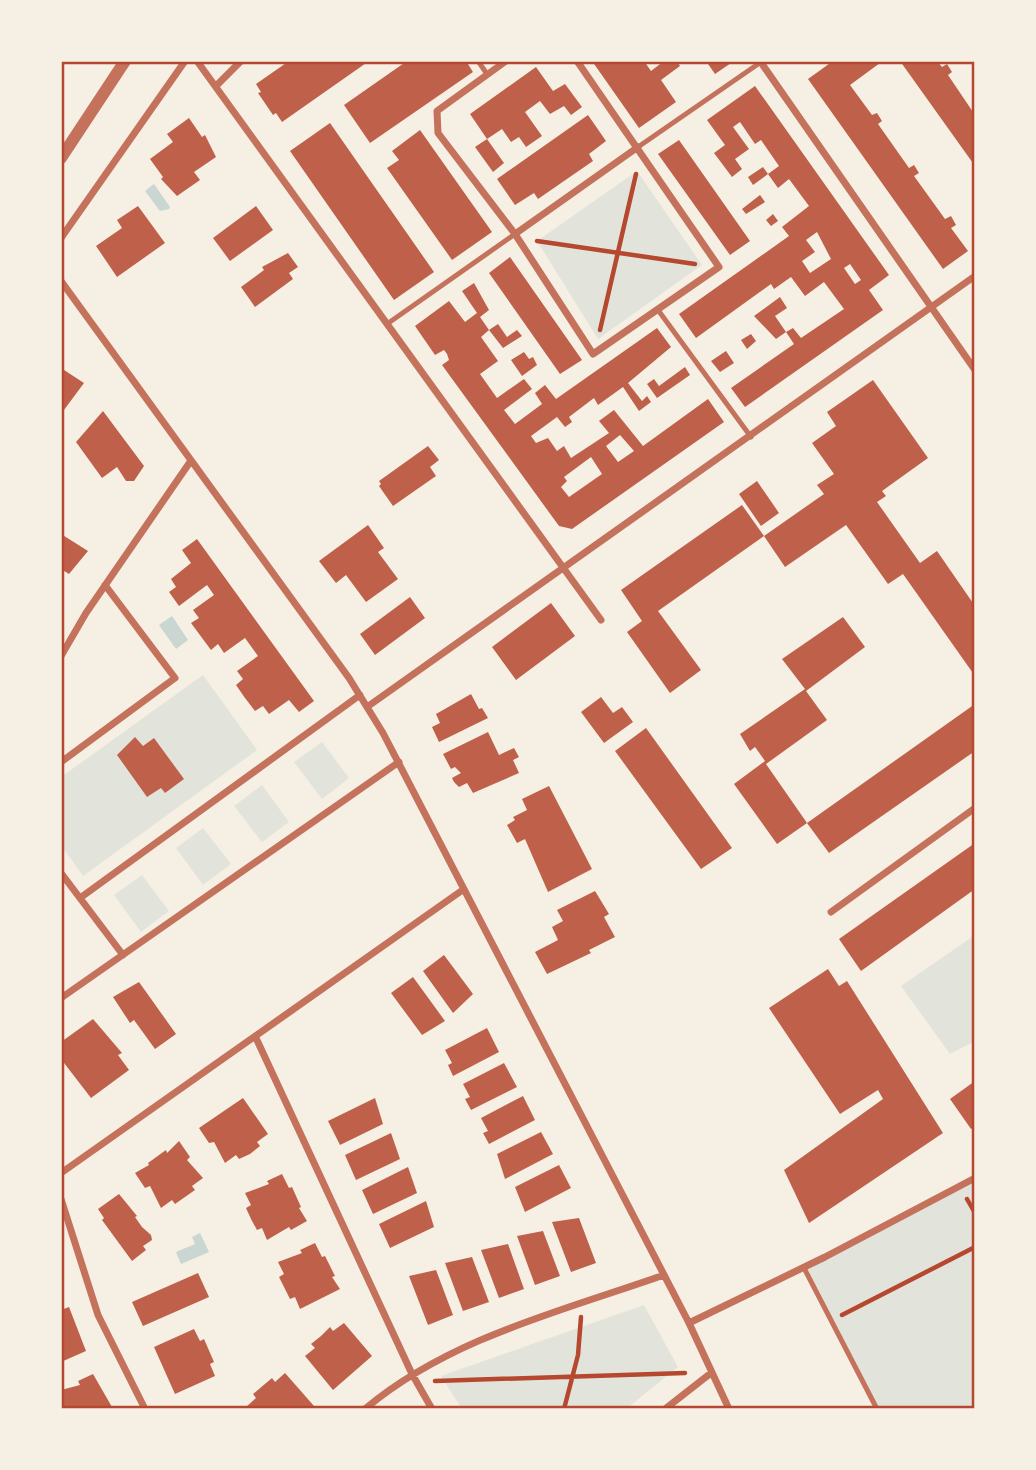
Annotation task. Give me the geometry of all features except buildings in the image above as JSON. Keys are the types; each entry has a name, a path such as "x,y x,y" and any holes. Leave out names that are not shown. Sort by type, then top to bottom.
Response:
{"street":[{"path":"61,158 125,61"},
{"path":"61,238 185,61"},
{"path":"197,61 601,620"},
{"path":"216,86 240,61"},
{"path":"506,61 438,111 438,133 525,249 593,354 719,267 577,61"},
{"path":"761,62 975,370"},
{"path":"514,234 638,148"},
{"path":"367,707 975,276"},
{"path":"61,281 360,695 399,762 689,1323 729,1409"},
{"path":"61,656 105,585 190,462"},
{"path":"61,762 175,678 105,585"},
{"path":"80,898 360,695"},
{"path":"61,998 399,762"},
{"path":"831,912 975,808"},
{"path":"61,873 123,955"},
{"path":"61,1173 464,890"},
{"path":"256,1038 414,1378 432,1409"},
{"path":"689,1323 804,1268 975,1178"},
{"path":"61,1199 99,1315 145,1409"},
{"path":"365,1409 472,1343 664,1275"},
{"path":"665,1409 711,1373"}],"lane":[{"path":"478,61 487,74"},
{"path":"638,148 761,62"},
{"path":"387,324 514,234"},
{"path":"658,310 751,437"},
{"path":"804,1268 877,1409"}],"path":[{"path":"604,346 598,339 637,171 648,162"},
{"path":"525,249 537,242 702,265 712,257"},
{"path":"831,1321 975,1247"},
{"path":"564,1409 573,1377 582,1304"},
{"path":"414,1378 711,1373"}],"shaded area":[{"path":"637,171 702,265 598,339 537,241"},
{"path":"154,184 169,209 160,211 145,191"},
{"path":"172,616 188,640 176,649 159,625"},
{"path":"203,675 257,750 83,876 61,845 61,777"},
{"path":"322,742 349,778 322,799 294,762"},
{"path":"262,785 289,822 262,842 234,806"},
{"path":"203,828 231,864 203,885 176,848"},
{"path":"142,875 169,911 141,932 114,895"},
{"path":"975,935 975,1041 950,1054 901,986"},
{"path":"975,1178 975,1409 877,1409 804,1268"},
{"path":"200,1233 209,1252 181,1264 176,1252 195,1244 192,1237"},
{"path":"644,1305 678,1367 626,1409 462,1409 441,1376"}]}
